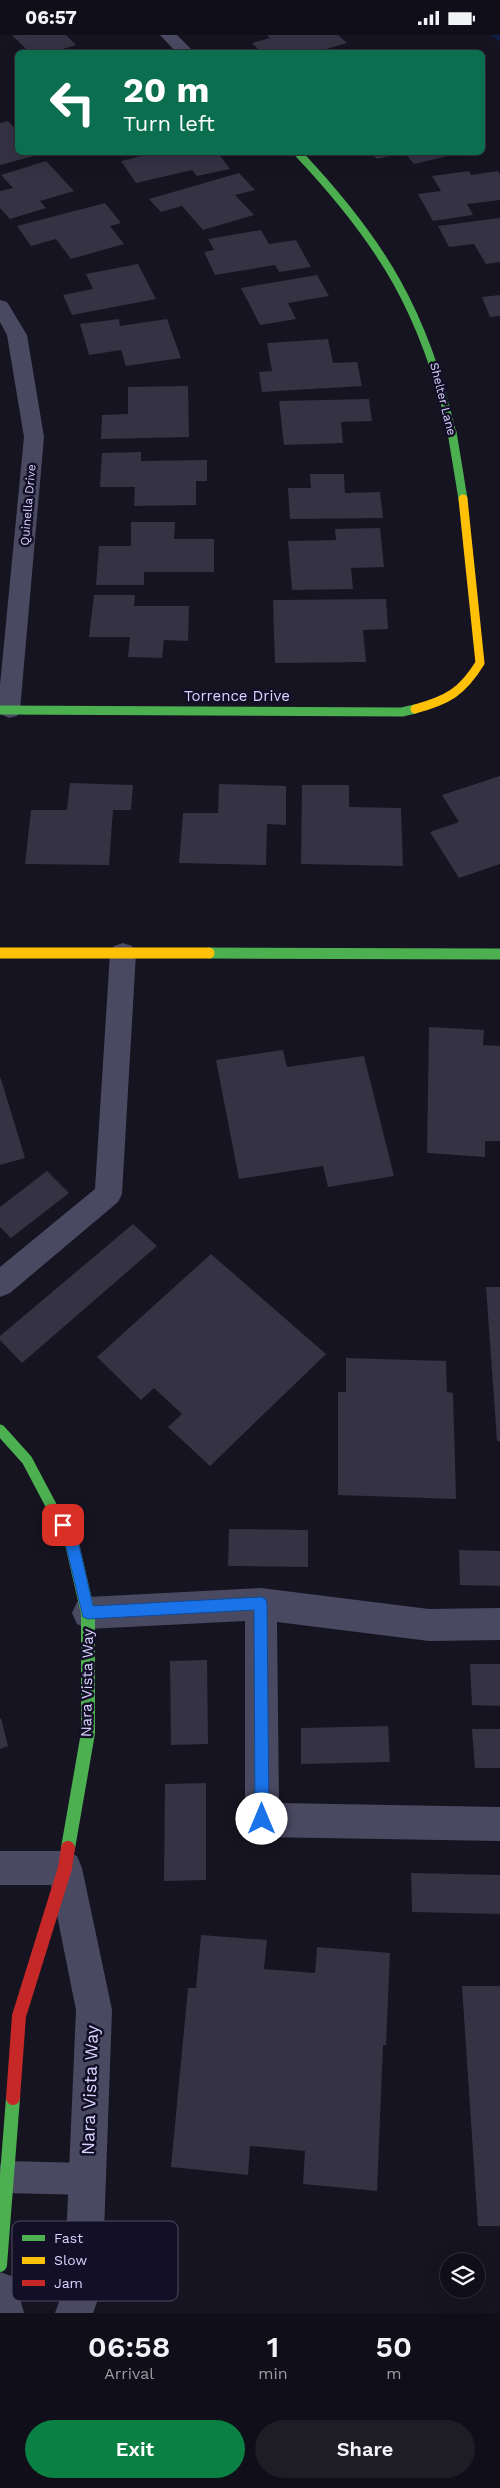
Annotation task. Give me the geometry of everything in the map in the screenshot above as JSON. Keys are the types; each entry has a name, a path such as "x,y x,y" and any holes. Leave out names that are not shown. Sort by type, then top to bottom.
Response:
{"street":[{"path":"168,35 184,50"},
{"name":"Shelter Lane","path":"300,155 350,207 390,261 416,313 440,377 458,461 480,663 468,684"},
{"name":"Quinella Drive","path":"0,306 17,335 34,437 5,710"},
{"name":"Torrence Drive","path":"5,710 402,711 442,701 468,684"},
{"path":"0,953 500,954"},
{"path":"0,1284 108,1194 123,953"},
{"name":"Nara Vista Way","path":"0,1430 27,1460 72,1541 88,1613 88,1733 65,1868 19,2016 0,2265"},
{"path":"261,1604 262,1819 500,1823"},
{"path":"88,1613 261,1604 429,1625 500,1625"},
{"path":"0,1868 65,1868"},
{"name":"Nara Vista Way","path":"65,1868 94,2010 85,2221"},
{"path":"0,2291 5,2313"},
{"name":"Nara Vista Way","path":"74,2313 78,2301"}],"lane":[{"path":"7,2177 86,2179"}],"building":[{"path":"12,35 66,35 76,45 60,50 27,50"},
{"path":"267,35 338,35 347,43 323,50 259,50 252,43 270,38"},
{"path":"8,121 15,129 15,155 37,155 0,165 0,123"},
{"path":"220,155 230,169 197,176 192,170 136,183 121,161 142,156"},
{"path":"373,155 394,155 377,159"},
{"path":"407,155 452,155 414,164"},
{"path":"46,161 74,191 40,201 46,208 10,219 0,208 0,191 13,188 1,175"},
{"path":"469,171 471,175 498,171 500,175 500,200 467,204 473,215 433,221 418,194 441,191 432,176"},
{"path":"239,173 255,190 235,195 254,215 203,230 182,206 161,212 149,199"},
{"path":"105,203 121,223 110,226 124,244 71,259 56,239 31,246 17,226"},
{"path":"500,218 500,262 486,264 474,244 449,247 438,226"},
{"path":"261,230 269,244 296,240 311,267 279,272 275,265 215,275 204,252 214,250 208,239"},
{"path":"138,264 156,299 72,315 63,295 93,289 86,274"},
{"path":"317,275 329,296 288,303 296,319 260,325 241,288"},
{"path":"500,295 500,316 490,317 482,297"},
{"path":"119,319 120,326 167,319 181,358 126,366 121,350 89,355 80,324"},
{"path":"328,339 333,363 357,362 362,386 262,392 259,372 272,371 267,343"},
{"path":"188,386 189,437 101,439 102,415 128,414 128,387"},
{"path":"369,399 372,421 341,422 343,443 284,445 279,401"},
{"path":"141,452 141,461 207,460 207,481 196,481 196,505 134,506 135,487 100,487 102,453"},
{"path":"310,474 344,474 345,493 380,492 383,518 290,519 288,488 311,488"},
{"path":"131,522 175,522 174,539 214,539 214,572 144,572 144,585 96,585 99,546 131,546"},
{"path":"380,528 384,567 351,568 353,589 292,590 288,541 336,540 335,529"},
{"path":"94,595 135,595 134,606 189,606 188,641 164,640 162,658 128,657 130,637 89,637"},
{"path":"386,599 388,629 363,630 366,662 275,663 273,600"},
{"path":"500,776 500,864 459,878 430,832 459,822 442,795"},
{"path":"70,783 133,785 131,810 113,810 109,865 25,864 31,810 67,810"},
{"path":"219,784 286,786 286,825 267,824 266,865 179,863 183,813 218,813"},
{"path":"302,785 349,785 349,807 401,808 403,866 301,864"},
{"path":"429,1027 484,1030 483,1045 500,1046 500,1141 485,1141 485,1157 427,1153"},
{"path":"283,1050 287,1067 364,1056 394,1176 328,1187 323,1166 239,1179 216,1060"},
{"path":"0,1076 25,1158 0,1165"},
{"path":"47,1171 69,1193 11,1238 0,1227 0,1207"},
{"path":"133,1224 157,1246 22,1363 0,1340 0,1336"},
{"path":"211,1254 326,1354 210,1466 168,1427 182,1414 154,1388 141,1400 97,1357"},
{"path":"486,1287 500,1287 500,1441 497,1441"},
{"path":"346,1358 446,1361 447,1392 453,1393 456,1499 338,1495 338,1392 346,1392"},
{"path":"229,1529 308,1530 308,1567 228,1566"},
{"path":"459,1550 500,1551 500,1586 460,1585"},
{"path":"207,1660 208,1744 171,1745 170,1661"},
{"path":"470,1664 500,1664 500,1706 472,1705"},
{"path":"0,1719 8,1746 0,1749"},
{"path":"388,1726 390,1762 301,1764 301,1728"},
{"path":"472,1729 500,1729 500,1768 475,1768"},
{"path":"206,1783 206,1880 164,1881 165,1784"},
{"path":"411,1873 500,1875 500,1914 412,1912"},
{"path":"201,1935 267,1940 264,1969 315,1973 317,1947 390,1953 386,2045 383,2045 377,2191 303,2184 305,2151 250,2146 248,2175 171,2167 188,1988 196,1988"},
{"path":"462,1986 500,1986 500,2226 478,2226"}],"waterway":[{"path":"494,35 500,39"}],"traffic: fast":[{"path":"300,155 334,191 366,230 392,270 413,311 431,354 444,399 455,447 463,499"},
{"path":"0,710 402,712 415,709"},
{"path":"209,953 500,954"},
{"path":"0,1430 27,1460 71,1541 88,1613 88,1733 68,1848"},
{"path":"0,2265 13,2098"}],"traffic: slow":[{"path":"415,709 437,703 454,695 467,682 480,663 463,499"},
{"path":"0,953 209,953"}],"traffic: jam":[{"path":"13,2098 19,2016 65,1868 68,1848"}],"route":[{"path":"63,1525 72,1541 88,1613 261,1604 262,1819"}]}
